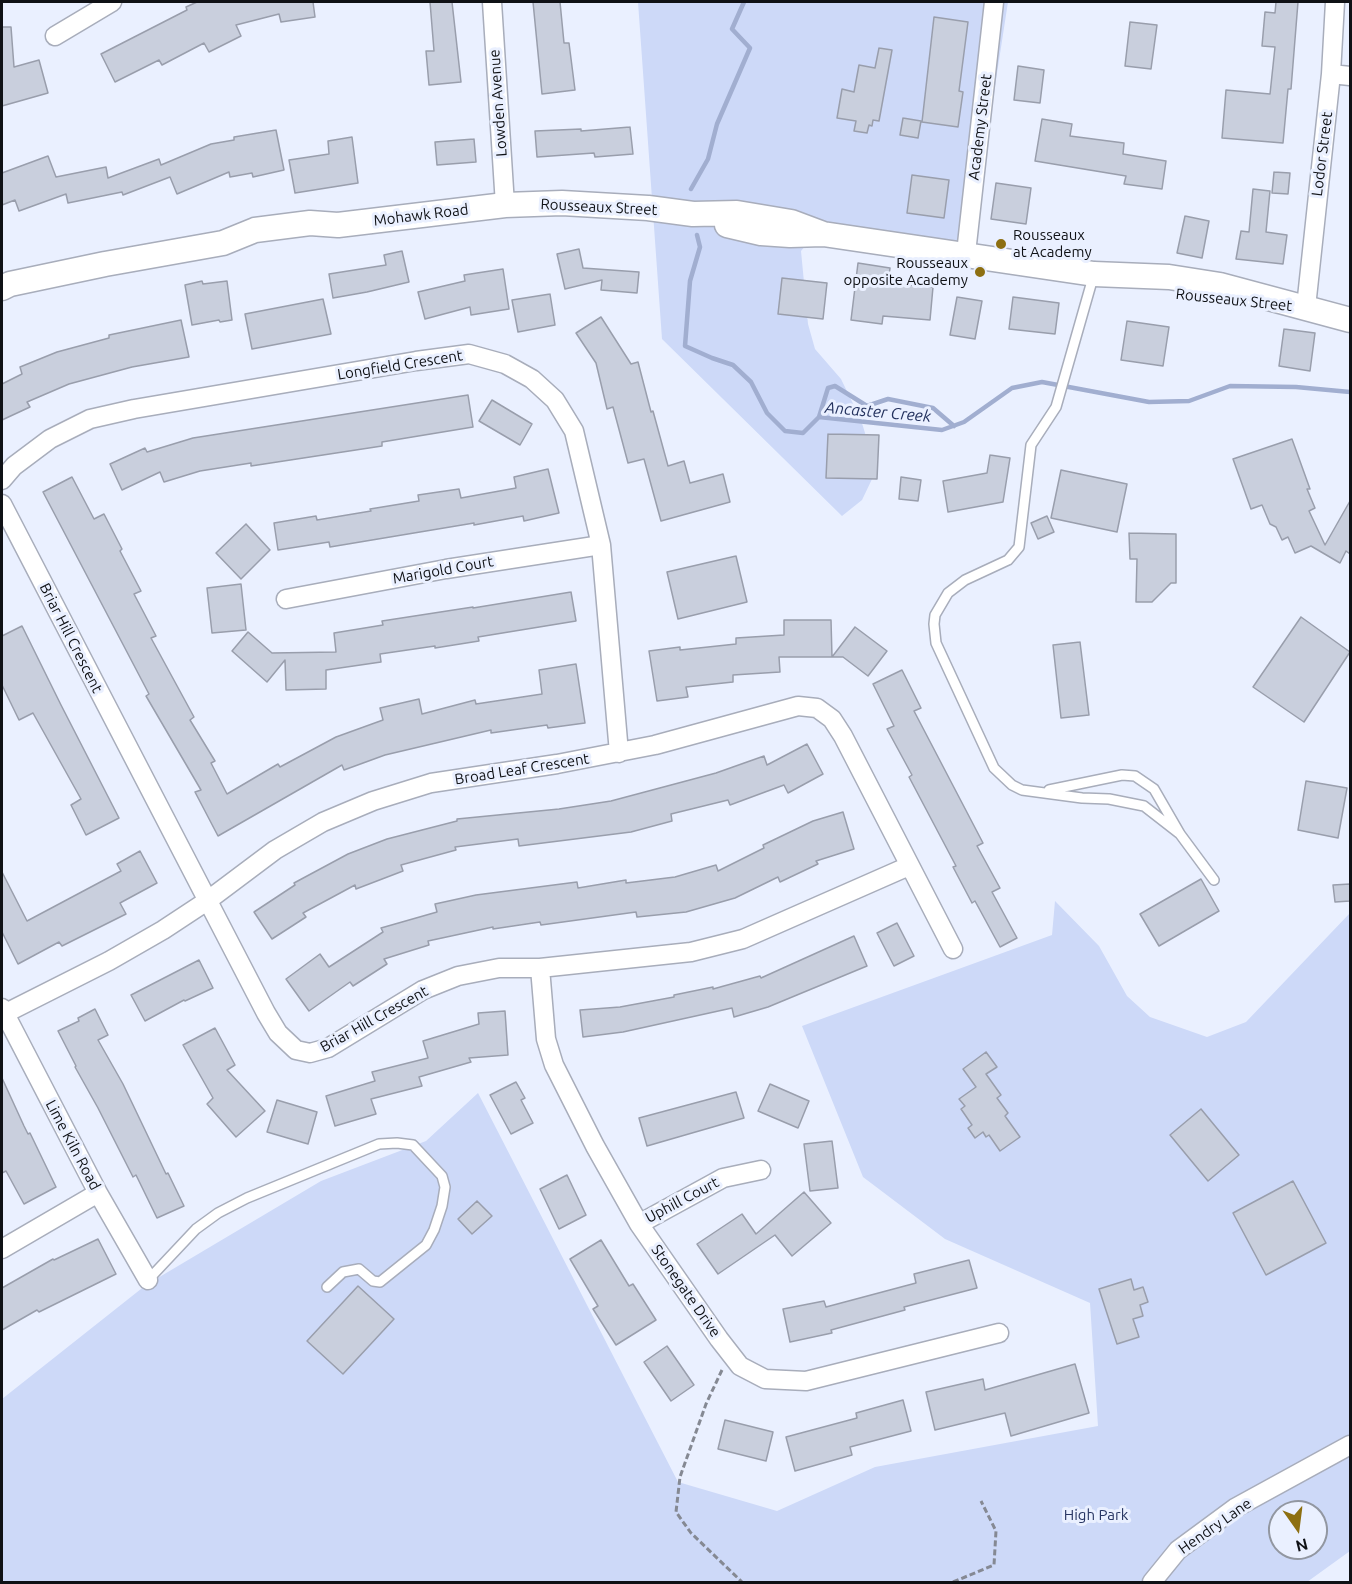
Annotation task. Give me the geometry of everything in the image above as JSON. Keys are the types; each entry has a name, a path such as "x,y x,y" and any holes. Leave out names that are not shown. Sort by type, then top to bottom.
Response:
{"main road":[{"name":"Rousseaux Street","path":"505,205 584,204 648,208 693,214 737,213 764,216 791,222 823,234 966,253 1094,274 1169,277 1220,285 1306,306 1350,320"},
{"name":"Mohawk Road","path":"2,288 10,284 105,264 223,243 255,230 310,223 338,225 505,205"},
{"name":"Mohawk Road","path":"2,304 29,293 58,275"}],"street":[{"path":"55,36 112,2"},
{"name":"Lowden Avenue","path":"492,2 505,205"},
{"name":"Academy Street","path":"966,253 994,2"},
{"name":"Lodor Street","path":"1306,306 1331,74 1335,2"},
{"path":"1331,74 1350,76"},
{"name":"Longfield Crescent","path":"2,480 14,466 50,439 90,419 157,405 416,361 470,354 505,364 532,379 555,400 574,431 601,545 619,753"},
{"name":"Briar Hill Crescent","path":"2,504 207,901 278,1033 296,1050 310,1053 328,1048 423,990 458,976 499,968 540,968 691,952 743,939 909,866"},
{"name":"Marigold Court","path":"286,599 446,569 601,545"},
{"name":"Broad Leaf Crescent","path":"3,1011 109,961 207,901 275,850 323,822 373,801 431,783 619,753 708,732 798,706 817,708 831,719 843,736 952,949"},
{"name":"Stonegate Drive","path":"540,968 546,1039 554,1065 595,1146 639,1224 740,1366 765,1379 806,1381 999,1333"},
{"name":"Lime Kiln Road","path":"3,1011 98,1192 148,1280"},
{"name":"Uphill Court","path":"639,1224 723,1178 761,1170"},
{"path":"2,1250 98,1192"},
{"name":"Hendry Lane","path":"1152,1582 1178,1550 1235,1508 1350,1445"}],"lane":[{"path":"1094,274 1056,407 1031,444 1018,547 1008,560 965,580 948,593 935,615 936,643 994,768 1012,785 1022,790 1109,799 1144,807 1180,834"},
{"path":"1043,792 1122,775 1135,776 1154,789 1180,834 1214,880"},
{"path":"148,1280 196,1229 218,1213 248,1198 379,1144 412,1145 442,1176 445,1187 442,1206 426,1245 380,1282 373,1281 358,1269 343,1272 327,1287"}],"path":[{"path":"734,1358 720,1373 706,1404 680,1477 676,1512 691,1533 742,1582"},
{"path":"953,1582 994,1564 996,1532 981,1501"}],"green space":[{"path":"638,2 1008,2 968,261 810,240 801,251 808,324 815,349 841,379 861,420 873,459 873,477 862,500 842,516 662,339"},
{"name":"High Park","path":"1055,901 1099,946 1127,996 1150,1017 1207,1037 1246,1022 1350,913 1350,1551 1307,1582 2,1582 2,1399 146,1285 321,1181 426,1141 478,1093 678,1482 777,1511 875,1467 1098,1426 1090,1303 945,1239 863,1177 802,1026 1052,935"}],"building":[{"path":"197,2 313,2 315,17 281,22 279,14 236,25 241,36 209,52 204,43 162,65 159,60 115,82 101,54 187,10 186,7"},
{"path":"430,2 452,2 461,82 429,85 426,51 434,51"},
{"path":"533,2 560,2 564,43 569,43 575,90 542,94"},
{"path":"1276,2 1298,2 1291,89 1288,89 1283,143 1222,138 1226,90 1270,94 1275,47 1262,46 1265,12 1275,13"},
{"path":"934,17 968,22 959,91 963,92 958,127 922,122"},
{"path":"1130,22 1157,25 1151,69 1125,66"},
{"path":"2,27 11,27 14,67 39,60 48,93 2,106"},
{"path":"879,48 892,50 879,121 873,120 867,133 854,131 856,121 837,118 842,89 854,92 859,65 875,68"},
{"path":"1018,66 1044,70 1040,103 1014,100"},
{"path":"903,118 921,121 918,138 900,135"},
{"path":"1042,119 1072,124 1070,136 1124,143 1123,154 1166,161 1162,189 1124,184 1126,176 1035,161"},
{"path":"630,127 633,154 595,157 594,153 537,157 535,131 581,129 581,131"},
{"path":"276,130 284,170 253,177 252,173 230,177 229,172 177,194 170,177 123,195 122,192 68,203 66,194 19,211 15,200 2,205 2,173 48,156 56,177 106,167 108,178 159,159 161,165 211,144 234,140 234,137"},
{"path":"352,137 358,183 295,193 289,160 329,154 328,141"},
{"path":"474,139 476,162 437,165 435,142"},
{"path":"1274,172 1290,173 1288,194 1272,193"},
{"path":"912,175 949,180 944,218 907,213"},
{"path":"996,183 1031,188 1026,224 991,219"},
{"path":"1253,189 1270,191 1266,232 1287,235 1283,264 1236,259 1241,231 1249,232"},
{"path":"1185,216 1209,221 1202,258 1177,253"},
{"path":"579,249 583,268 639,272 637,293 601,290 602,280 565,289 557,254"},
{"path":"402,251 409,282 333,298 329,274 386,265 384,255"},
{"path":"858,263 890,268 888,283 933,287 930,320 883,316 882,324 851,320"},
{"path":"503,269 509,309 471,315 470,307 425,319 418,292 465,281 464,275"},
{"path":"782,278 827,283 823,319 778,314"},
{"path":"202,281 203,284 227,281 232,320 192,325 185,285"},
{"path":"550,294 555,325 518,332 512,300"},
{"path":"957,297 982,301 975,339 950,335"},
{"path":"1013,297 1059,303 1055,334 1009,329"},
{"path":"323,299 331,334 252,349 245,314"},
{"path":"601,317 631,364 638,362 668,466 684,461 690,483 723,474 730,502 661,521 644,459 628,463 613,407 607,409 596,363 576,333"},
{"path":"181,320 189,357 132,367 69,384 27,402 30,407 2,420 2,384 22,374 20,367 57,352 109,338 109,335"},
{"path":"1127,321 1169,327 1163,366 1121,360"},
{"path":"1284,329 1315,333 1310,371 1279,366"},
{"path":"468,395 473,427 382,442 382,446 251,466 251,463 200,471 164,482 160,472 122,490 110,464 145,448 147,452 193,438"},
{"path":"492,400 532,424 520,445 479,421"},
{"path":"828,434 879,435 877,479 826,478"},
{"path":"1292,439 1315,508 1309,511 1325,545 1350,501 1350,554 1346,551 1340,563 1311,546 1295,553 1288,537 1282,540 1276,527 1270,524 1262,505 1251,509 1233,459"},
{"path":"990,455 1010,458 1003,502 948,512 943,481 987,473"},
{"path":"548,469 559,513 524,521 523,516 330,547 329,542 278,550 274,523 316,516 317,520 371,511 370,509 419,501 418,495 459,489 461,498 516,488 514,477"},
{"path":"1061,470 1127,484 1117,532 1051,518"},
{"path":"72,477 94,519 104,514 122,549 120,551 141,591 134,594 156,636 151,638 194,717 190,720 215,761 211,763 227,794 278,764 280,767 336,737 383,720 380,708 419,699 422,714 475,700 476,704 542,694 539,670 576,664 585,723 548,728 547,725 491,733 491,730 385,755 344,770 342,765 218,836 195,792 201,790 146,696 149,694 43,492"},
{"path":"901,477 921,480 918,501 899,499"},
{"path":"1047,516 1054,532 1038,539 1031,523"},
{"path":"246,524 270,550 241,579 216,553"},
{"path":"1129,533 1176,534 1176,583 1171,583 1152,602 1136,602 1137,559 1130,559"},
{"path":"736,556 747,602 678,619 667,572"},
{"path":"241,584 246,630 212,633 207,588"},
{"path":"571,592 576,621 478,637 479,641 380,654 381,662 326,670 326,689 286,690 285,660 267,682 232,651 248,632 272,653 336,652 334,633 383,625 382,621"},
{"path":"1301,617 1350,652 1304,722 1253,687"},
{"path":"784,620 831,620 832,657 779,657 780,672 733,675 733,682 686,687 688,697 657,701 649,651 736,644 736,638 784,635"},
{"path":"22,626 119,818 86,835 71,805 81,799 33,713 19,720 2,685 2,636"},
{"path":"855,627 887,651 868,676 843,657 832,657"},
{"path":"1080,642 1089,715 1061,718 1053,645"},
{"path":"902,670 921,708 914,711 983,843 977,846 1000,888 992,892 1017,938 1000,947 975,901 972,903 953,867 956,866 909,777 912,775 887,729 894,726 873,684"},
{"path":"807,744 823,774 788,793 784,785 730,805 728,800 671,814 672,821 631,832 519,846 518,839 455,847 456,850 401,865 403,871 356,889 355,885 303,913 306,917 272,939 254,912 295,885 294,883 348,854 387,839 457,821 457,819 559,809 611,801 716,773 764,756 767,765"},
{"path":"1306,781 1347,788 1338,838 1298,830"},
{"path":"843,812 854,849 816,861 818,864 780,882 778,877 735,898 686,912 637,917 636,912 541,925 540,922 493,929 493,927 428,941 429,945 384,959 387,964 353,986 350,982 309,1011 286,979 320,954 329,967 383,932 381,928 437,912 435,904 476,895 577,882 578,888 626,880 626,883 675,877 716,865 718,871 764,848 763,845 813,821"},
{"path":"140,851 157,883 120,903 126,914 62,946 59,942 18,964 2,932 2,872 27,921 121,871 117,864"},
{"path":"1201,879 1219,911 1159,946 1140,914"},
{"path":"1350,884 1350,901 1335,902 1333,885"},
{"path":"897,923 914,956 894,966 877,933"},
{"path":"854,936 867,966 768,1007 734,1017 732,1008 623,1032 583,1037 580,1010 620,1007 713,987 713,989 760,976 761,978"},
{"path":"199,960 213,988 184,1000 145,1021 131,995"},
{"path":"95,1009 108,1035 98,1040 123,1084 184,1206 157,1218 136,1175 133,1177 58,1031 79,1021 78,1018"},
{"path":"505,1011 508,1055 469,1058 471,1062 419,1077 422,1086 371,1099 376,1114 335,1126 326,1096 375,1081 372,1072 428,1058 423,1041 479,1024 478,1013"},
{"path":"215,1028 235,1065 227,1070 265,1111 236,1137 207,1104 213,1098 183,1045"},
{"path":"986,1052 997,1067 986,1074 1001,1095 997,1098 1008,1113 1005,1116 1020,1137 1000,1151 989,1135 986,1137 983,1132 975,1138 968,1128 972,1125 961,1109 965,1106 959,1099 976,1087 963,1069"},
{"path":"2,1078 56,1187 24,1204 6,1171 2,1173"},
{"path":"516,1082 525,1098 521,1100 533,1123 511,1134 490,1095"},
{"path":"770,1084 809,1101 798,1128 758,1111"},
{"path":"736,1092 744,1118 647,1146 639,1118"},
{"path":"277,1100 317,1112 308,1144 267,1132"},
{"path":"1201,1109 1239,1155 1208,1181 1170,1135"},
{"path":"832,1141 838,1188 810,1191 804,1144"},
{"path":"567,1175 586,1215 559,1229 540,1189"},
{"path":"1293,1181 1326,1243 1266,1275 1233,1213"},
{"path":"804,1192 831,1223 792,1256 775,1235 718,1274 697,1244 742,1214 756,1234"},
{"path":"477,1201 492,1216 472,1234 458,1219"},
{"path":"98,1239 116,1274 39,1312 37,1310 2,1330 2,1288 53,1259"},
{"path":"601,1240 629,1286 633,1284 656,1320 616,1345 593,1309 598,1306 570,1259"},
{"path":"969,1260 977,1288 904,1307 905,1310 831,1330 832,1333 790,1342 783,1309 824,1301 826,1307 916,1283 914,1274"},
{"path":"1131,1279 1134,1290 1143,1287 1148,1302 1140,1305 1143,1316 1133,1319 1139,1337 1117,1344 1099,1289"},
{"path":"358,1286 394,1319 343,1374 307,1341"},
{"path":"667,1346 694,1385 671,1401 644,1362"},
{"path":"1075,1364 1089,1413 1011,1436 1005,1413 935,1430 926,1392 983,1379 985,1390"},
{"path":"903,1400 911,1431 850,1447 852,1455 795,1471 786,1437 857,1418 856,1413"},
{"path":"725,1420 773,1432 766,1461 718,1449"}],"waterway":[{"name":"Ancaster Creek","path":"691,189 708,159 717,124 750,48 732,29 744,2"},
{"name":"Ancaster Creek","path":"697,235 700,247 690,281 685,346 733,365 751,382 767,413 785,431 803,433 819,417 942,430 964,422 1012,388 1042,382 1149,402 1189,401 1230,386 1296,387 1350,392"},
{"path":"819,417 828,388 835,386 867,406 888,399 933,408 954,426"}],"place":[{"name":"Rousseaux at Academy","path":"1001,244"},
{"name":"Rousseaux opposite Academy","path":"980,272"}]}
